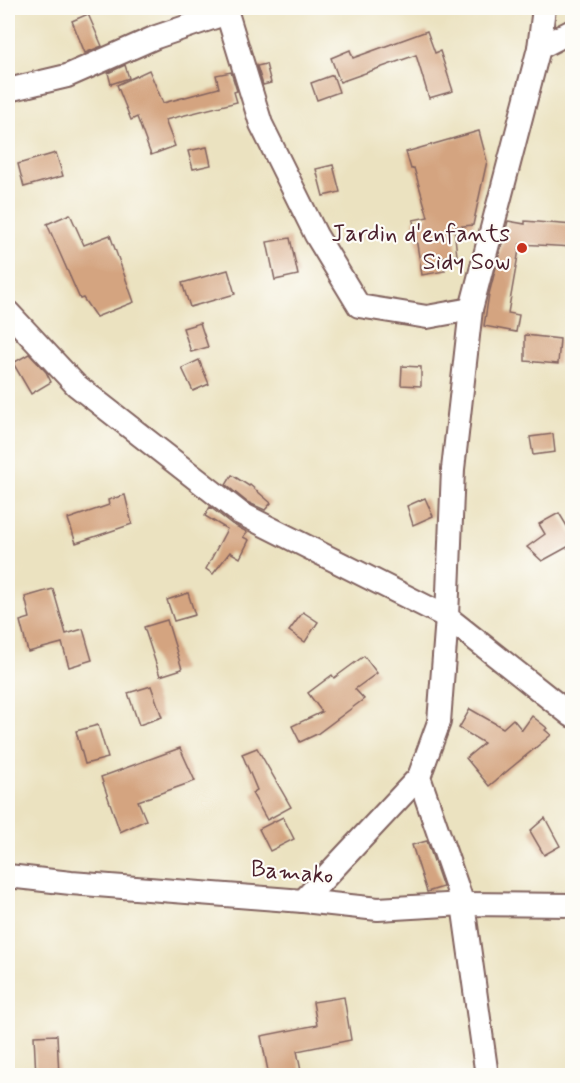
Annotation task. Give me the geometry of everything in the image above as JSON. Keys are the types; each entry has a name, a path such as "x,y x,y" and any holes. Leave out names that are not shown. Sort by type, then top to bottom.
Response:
{"street":[{"path":"303,900 420,777 439,722 447,617 453,469 471,309 539,48 544,8"},
{"path":"8,90 67,76 156,37 227,10 261,124 316,235 359,306 427,317 471,309"},
{"path":"539,48 573,31"},
{"path":"8,312 76,385 240,513 447,617 573,716"},
{"path":"420,777 463,904 487,1076"},
{"name":"Bamako","path":"8,876 71,883 303,900 378,909 463,904 573,905"}],"building":[{"path":"88,14 102,46 85,53 72,21"},
{"path":"427,31 435,53 440,51 453,91 429,98 416,55 340,82 331,58 350,50 353,58"},
{"path":"266,64 271,83 263,85 257,66"},
{"path":"125,65 129,78 111,84 108,73"},
{"path":"149,70 163,103 219,88 216,75 231,72 237,91 234,92 237,102 165,120 175,146 151,155 137,117 131,120 117,85"},
{"path":"333,75 339,92 317,100 311,83"},
{"path":"479,131 487,161 473,225 454,227 457,256 443,257 445,271 422,275 413,220 428,217 414,168 411,169 406,152"},
{"path":"207,147 211,165 193,169 188,151"},
{"path":"56,153 63,176 24,187 18,164"},
{"path":"333,165 340,192 323,196 316,169"},
{"path":"70,214 84,245 110,235 134,302 96,317 83,298 80,299 47,224"},
{"path":"508,221 525,224 525,221 573,225 573,247 520,244 508,313 519,315 516,332 484,326 489,294"},
{"path":"290,238 298,275 275,280 267,242"},
{"path":"228,270 235,294 190,307 182,283"},
{"path":"200,323 208,347 191,352 183,328"},
{"path":"525,335 560,339 558,364 525,361"},
{"path":"29,354 46,372 51,382 31,394 13,363"},
{"path":"199,360 209,384 193,391 182,368"},
{"path":"402,366 421,367 421,386 401,385"},
{"path":"553,434 555,452 533,455 530,437"},
{"path":"232,475 250,485 271,503 265,510 247,502 226,485"},
{"path":"125,495 132,524 76,543 68,519 109,505 108,500"},
{"path":"425,498 433,516 413,525 407,506"},
{"path":"210,507 247,532 243,537 249,540 240,558 230,552 213,574 206,569 227,529 205,516"},
{"path":"559,513 573,536 573,544 542,561 527,547 545,534 539,524"},
{"path":"53,589 66,634 83,629 92,660 69,667 62,643 28,652 20,621 30,618 25,597"},
{"path":"188,593 195,615 174,621 167,600"},
{"path":"303,612 318,622 305,642 289,631"},
{"path":"167,620 182,669 160,676 144,627"},
{"path":"364,656 377,673 355,689 364,699 317,734 300,742 292,726 322,712 308,693 332,675 334,678"},
{"path":"151,686 162,717 139,725 128,693"},
{"path":"470,709 503,728 513,719 522,730 532,716 547,728 545,730 551,735 489,786 466,758 484,743 459,728"},
{"path":"98,725 108,758 85,764 76,731"},
{"path":"180,748 195,781 138,801 146,820 120,832 101,777"},
{"path":"257,748 291,807 267,820 252,793 257,790 242,754"},
{"path":"283,817 294,839 270,851 259,829"},
{"path":"545,818 560,846 544,855 530,831"},
{"path":"427,841 443,887 427,892 412,845"},
{"path":"344,997 351,1040 297,1051 302,1076 269,1076 261,1036 317,1025 313,1002"},
{"path":"57,1035 59,1076 36,1076 34,1036"}],"place":[{"name":"Jardin d'enfants Sidy Sow","path":"522,248"}]}
